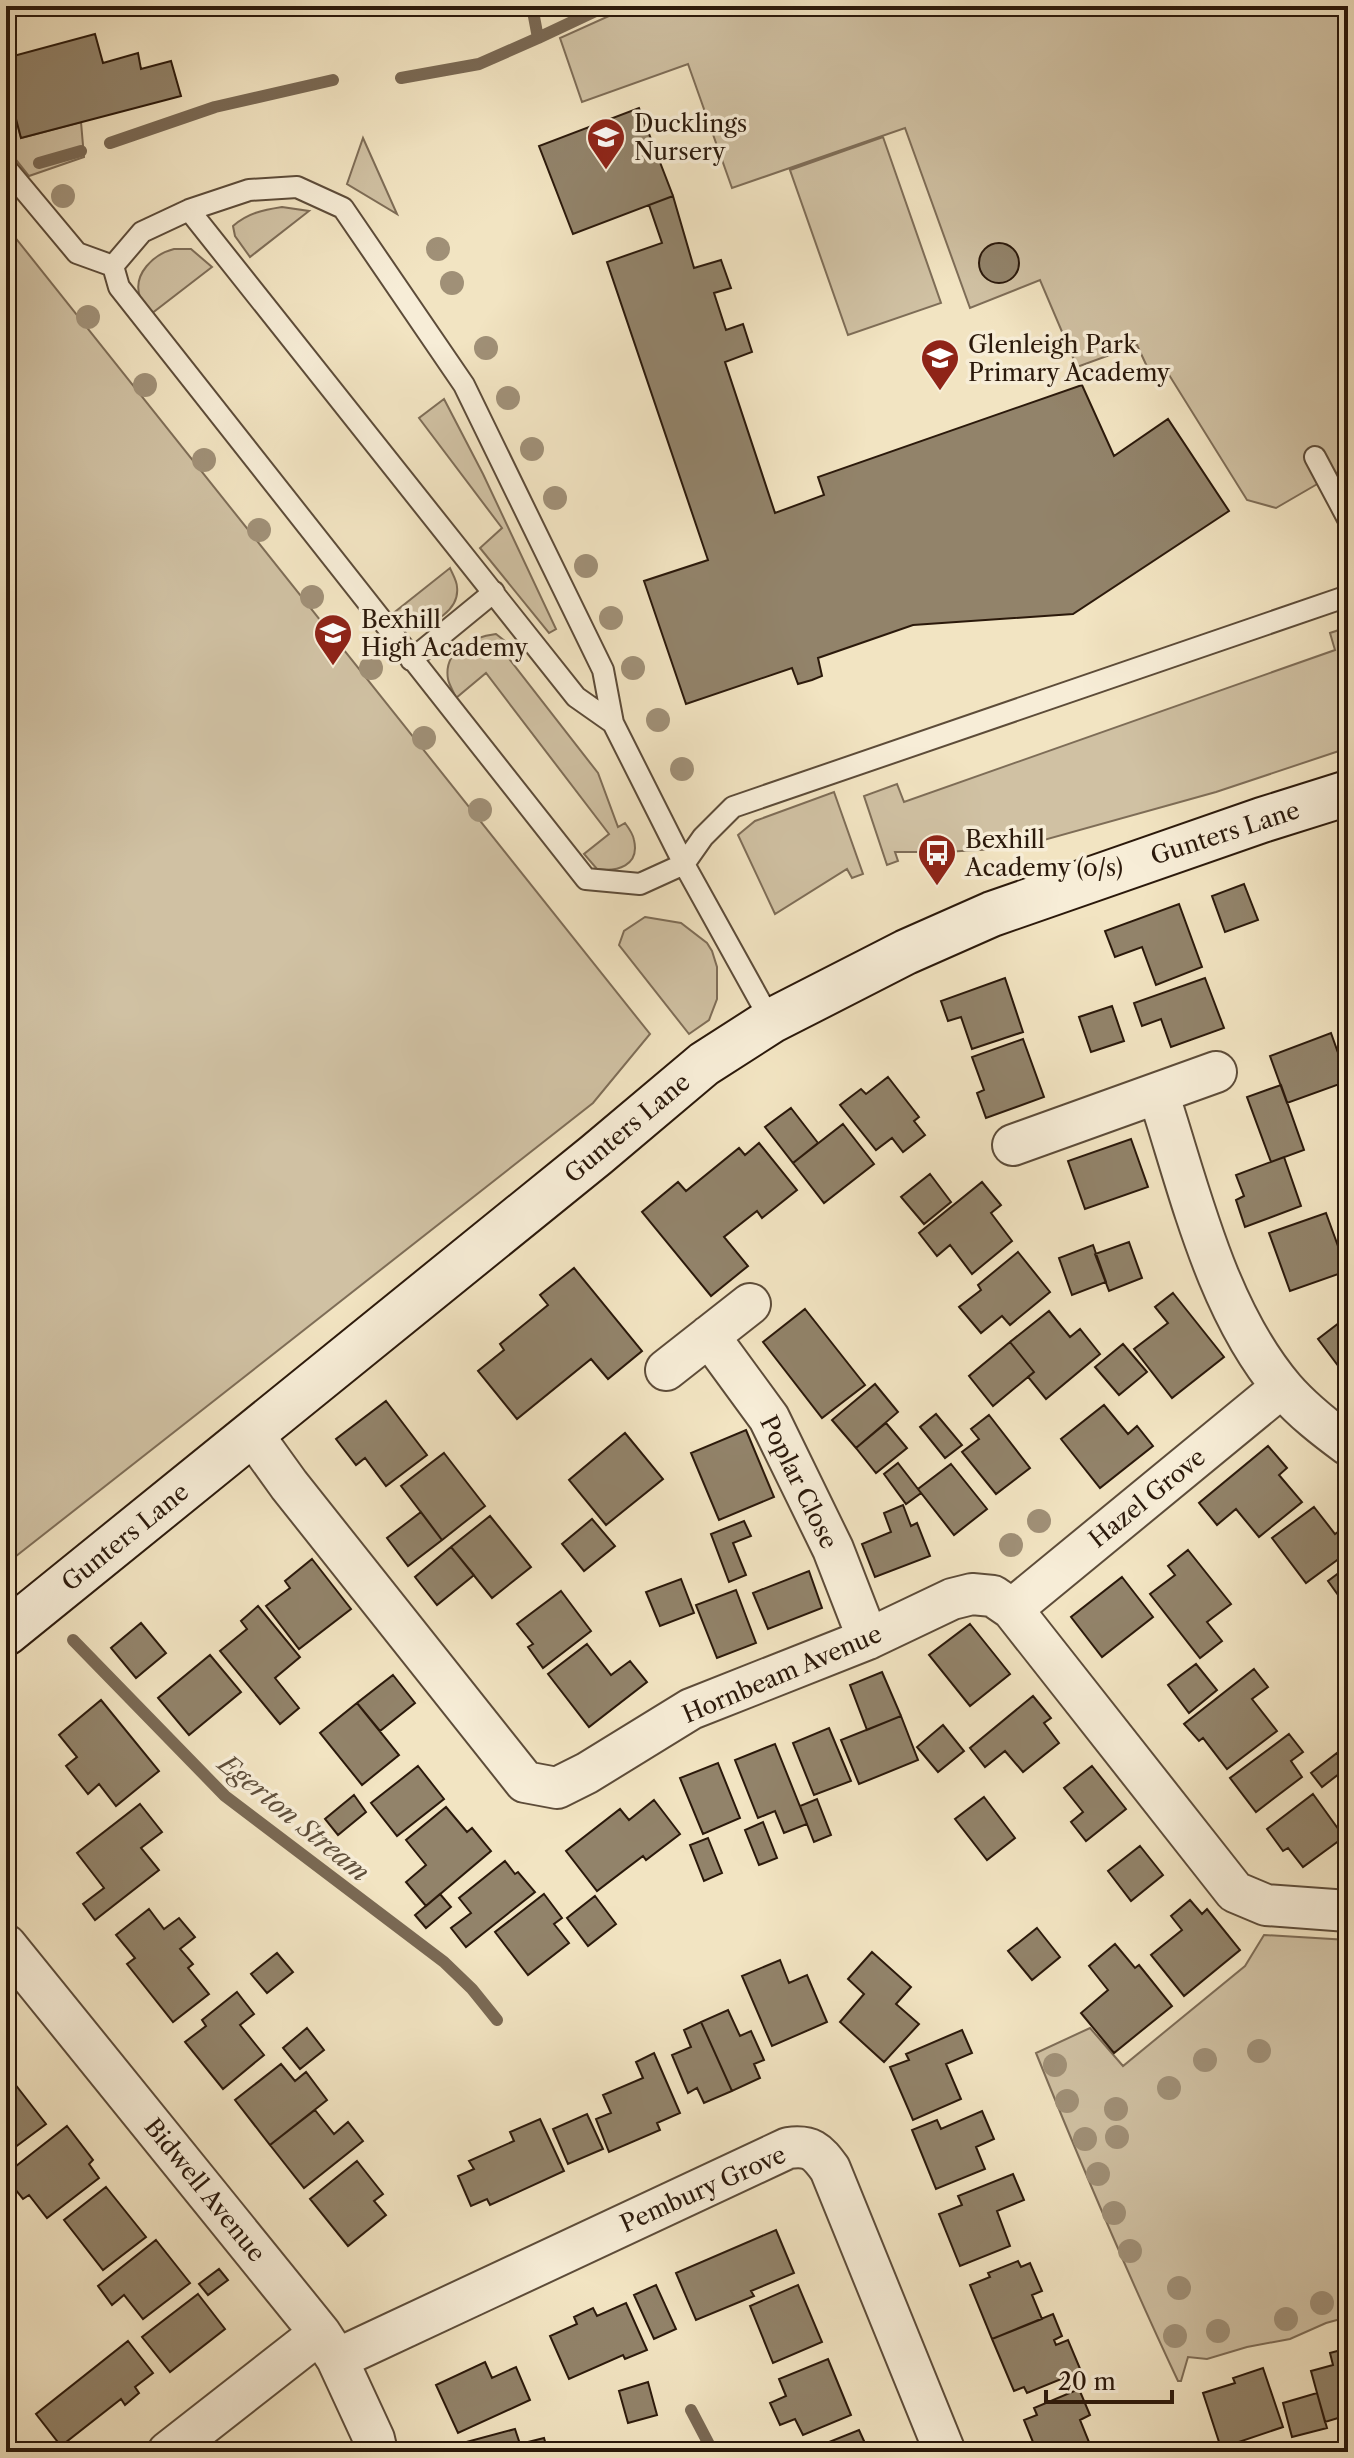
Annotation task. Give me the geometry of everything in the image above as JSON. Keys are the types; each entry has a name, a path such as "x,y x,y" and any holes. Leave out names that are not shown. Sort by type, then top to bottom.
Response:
{"street":[{"name":"Gunters Lane","path":"6,1633 253,1435 704,1064 771,1021 906,952 992,914 1348,793"},
{"path":"1013,1145 1216,1072"},
{"path":"1158,1093 1218,1279 1248,1336 1282,1387 1308,1414 1348,1445"},
{"path":"666,1370 750,1304"},
{"name":"Poplar Close","path":"709,1336 769,1418 833,1549 868,1639"},
{"name":"Hazel Grove","path":"1012,1609 1282,1387"},
{"name":"Hornbeam Avenue","path":"253,1435 289,1485 525,1782 557,1788 691,1709 868,1639 952,1599 972,1594 993,1596 1012,1609 1235,1892 1266,1905 1348,1911"},
{"name":"Bidwell Avenue","path":"6,1945 329,2346 374,2439 377,2452"},
{"name":"Pembury Grove","path":"329,2346 788,2148 804,2146 819,2154 830,2169 945,2452"},
{"path":"168,2452 329,2346"}],"lane":[{"path":"6,168 77,253 113,266"},
{"path":"113,266 142,232 189,210 249,190 297,187 343,208 464,385 603,670 613,723 684,864 771,1021"},
{"path":"189,210 576,697 613,723"},
{"path":"113,266 119,287 586,879 640,884 684,864 703,837 733,807 1348,596"},
{"path":"1315,457 1348,519"},
{"path":"411,660 494,592"}],"shaded area":[{"path":"631,6 1348,6 1348,488 1338,472 1276,508 1247,500 1166,370 1150,373 1137,345 1077,367 1040,280 970,308 905,128 732,188 688,64 582,102 560,38"},
{"path":"6,81 21,138 81,122 84,157 29,176 6,147"},
{"path":"883,137 941,303 848,335 790,170"},
{"path":"363,138 397,214 347,184"},
{"path":"282,207 309,211 250,257 235,236 233,226 256,213"},
{"path":"6,226 650,1034 593,1103 6,1564"},
{"path":"174,249 191,249 212,267 151,314 140,297 139,280 152,260"},
{"path":"444,399 556,629 549,633 480,548 502,528 419,418"},
{"path":"450,568 457,595 443,615 413,630 391,615"},
{"path":"1348,627 1348,748 1216,792 1015,848 895,852 898,861 887,865 864,796 897,784 904,802 1335,650 1330,633"},
{"path":"496,634 515,649 507,656 598,773 618,827 625,823 633,838 634,856 625,865 597,869 584,854 609,834 486,673 456,698 448,679 450,660 469,642"},
{"path":"834,792 863,874 852,878 847,869 775,914 738,835 755,821"},
{"path":"645,917 681,923 707,943 712,951 717,967 717,999 709,1020 689,1034 619,945 624,931"},
{"path":"1264,1935 1348,1940 1348,2317 1290,2339 1207,2359 1188,2357 1181,2381 1178,2381 1036,2053 1090,2028 1123,2066 1245,1966"}],"building":[{"path":"95,34 103,63 138,53 141,69 171,61 181,96 21,138 6,81 6,58"},
{"name":"Ducklings Nursery","path":"639,108 673,196 573,234 539,146"},
{"path":"673,196 694,268 721,260 731,288 714,293 726,330 743,324 752,352 725,362 775,513 824,495 818,477 1082,385 1114,456 1168,419 1229,511 1073,614 913,625 818,658 822,676 812,680 798,684 792,668 686,704 644,581 708,560 607,262 662,243 649,205"},
{"path":"999,243 1013,249 1019,263 1013,277 999,283 985,277 979,263 985,249"},
{"path":"1244,884 1258,920 1225,932 1212,896"},
{"path":"1179,904 1202,967 1156,985 1142,947 1115,957 1105,931"},
{"path":"1005,978 1023,1032 972,1049 961,1017 948,1021 941,1001"},
{"path":"1205,978 1224,1028 1171,1047 1161,1019 1142,1026 1134,1003"},
{"path":"1112,1006 1124,1041 1091,1052 1079,1017"},
{"path":"1331,1033 1348,1081 1287,1103 1270,1056"},
{"path":"1023,1039 1044,1097 986,1118 977,1093 984,1090 972,1057"},
{"path":"888,1077 919,1117 914,1121 925,1135 903,1152 892,1138 876,1150 840,1105 861,1089 866,1094"},
{"path":"1281,1085 1304,1150 1271,1162 1247,1097"},
{"path":"791,1108 818,1143 793,1163 765,1127"},
{"path":"843,1124 874,1164 824,1203 793,1163"},
{"path":"1131,1139 1148,1187 1085,1209 1068,1161"},
{"path":"759,1143 797,1190 762,1218 757,1211 724,1237 748,1266 711,1296 642,1212 678,1182 686,1191 739,1148 745,1155"},
{"path":"1284,1157 1301,1206 1245,1227 1236,1200 1244,1196 1236,1175"},
{"path":"930,1174 951,1202 924,1224 901,1197"},
{"path":"982,1182 1001,1205 991,1213 1012,1241 972,1274 950,1245 937,1256 919,1233"},
{"path":"1326,1213 1347,1271 1290,1291 1269,1233"},
{"path":"1129,1242 1142,1278 1109,1291 1095,1254"},
{"path":"1093,1245 1106,1282 1072,1295 1059,1258"},
{"path":"1018,1252 1050,1292 1010,1325 1002,1316 981,1333 959,1307 981,1290 978,1285"},
{"path":"574,1268 642,1351 608,1379 591,1359 517,1419 478,1371 504,1350 500,1344 548,1305 540,1295"},
{"path":"1173,1293 1224,1357 1172,1398 1134,1349 1168,1323 1155,1307"},
{"path":"805,1309 865,1385 822,1418 763,1342"},
{"path":"1049,1311 1070,1337 1080,1329 1100,1354 1046,1399 1028,1377 1034,1372 1010,1342"},
{"path":"1348,1316 1348,1379 1318,1339"},
{"path":"1010,1342 1034,1372 993,1406 969,1376"},
{"path":"1123,1344 1147,1372 1119,1395 1095,1367"},
{"path":"875,1384 898,1412 856,1448 832,1420"},
{"path":"386,1401 427,1455 386,1486 365,1458 356,1465 336,1439"},
{"path":"1104,1405 1128,1434 1137,1426 1153,1446 1100,1488 1061,1439"},
{"path":"936,1414 962,1445 945,1458 920,1427"},
{"path":"989,1415 1030,1468 996,1494 962,1452 979,1439 971,1429"},
{"path":"886,1423 907,1448 876,1473 856,1448"},
{"path":"746,1430 774,1497 719,1520 691,1453"},
{"path":"625,1433 663,1479 606,1525 569,1480"},
{"path":"1268,1446 1287,1468 1279,1475 1302,1502 1259,1537 1236,1509 1217,1525 1199,1503"},
{"path":"444,1453 485,1506 442,1540 401,1486"},
{"path":"898,1463 921,1493 906,1504 884,1474"},
{"path":"951,1464 987,1509 954,1535 918,1489"},
{"path":"903,1505 911,1526 917,1523 930,1556 875,1577 862,1544 891,1532 884,1513"},
{"path":"1314,1507 1335,1534 1346,1526 1348,1552 1306,1583 1272,1538"},
{"path":"421,1512 442,1540 408,1566 387,1538"},
{"path":"490,1516 531,1567 492,1598 451,1547"},
{"path":"592,1519 615,1546 584,1571 562,1544"},
{"path":"744,1521 751,1536 733,1543 746,1575 729,1582 711,1534"},
{"path":"451,1547 474,1575 437,1605 415,1577"},
{"path":"1188,1550 1231,1604 1207,1622 1222,1641 1200,1658 1150,1594 1175,1575 1168,1566"},
{"path":"312,1559 351,1609 299,1649 266,1606 290,1588 285,1581"},
{"path":"1348,1566 1348,1609 1328,1581"},
{"path":"809,1571 822,1608 768,1629 753,1593"},
{"path":"1122,1577 1153,1617 1102,1657 1071,1617"},
{"path":"681,1579 694,1613 660,1626 646,1592"},
{"path":"736,1590 756,1643 717,1658 696,1605"},
{"path":"561,1591 591,1631 543,1668 528,1647 533,1644 517,1624"},
{"path":"258,1606 300,1657 275,1678 299,1708 280,1724 220,1651 247,1629 241,1621"},
{"path":"141,1623 166,1653 136,1678 111,1648"},
{"path":"970,1624 1010,1674 970,1706 929,1655"},
{"path":"587,1644 611,1675 630,1661 647,1682 589,1727 548,1674"},
{"path":"210,1655 241,1692 189,1735 158,1698"},
{"path":"1196,1664 1217,1690 1189,1713 1168,1685"},
{"path":"1254,1669 1268,1687 1252,1699 1277,1731 1227,1769 1203,1738 1199,1741 1184,1724"},
{"path":"882,1672 901,1716 867,1730 850,1685"},
{"path":"393,1675 415,1703 380,1731 357,1703"},
{"path":"1033,1696 1051,1718 1044,1723 1059,1743 1023,1772 1005,1751 985,1767 970,1748"},
{"path":"101,1700 159,1771 116,1806 99,1784 88,1794 66,1766 77,1757 59,1735"},
{"path":"357,1703 399,1755 362,1785 320,1733"},
{"path":"901,1716 918,1760 859,1784 841,1740"},
{"path":"943,1725 964,1751 938,1772 917,1747"},
{"path":"829,1728 851,1781 814,1795 793,1743"},
{"path":"1289,1734 1303,1752 1291,1761 1302,1777 1256,1812 1230,1778"},
{"path":"775,1744 807,1824 784,1833 775,1811 758,1818 735,1760"},
{"path":"1337,1753 1348,1767 1322,1787 1311,1773"},
{"path":"718,1763 740,1818 703,1834 680,1778"},
{"path":"418,1766 444,1799 397,1836 371,1803"},
{"path":"1092,1766 1126,1809 1086,1841 1071,1822 1083,1812 1064,1788"},
{"path":"1313,1794 1344,1837 1303,1867 1288,1848 1283,1851 1267,1829"},
{"path":"354,1795 366,1812 338,1835 325,1819"},
{"path":"984,1797 1015,1838 987,1860 955,1819"},
{"path":"817,1799 831,1835 814,1842 800,1806"},
{"path":"654,1800 680,1834 646,1860 643,1856 597,1891 566,1851 620,1809 629,1820"},
{"path":"140,1804 162,1832 141,1848 159,1870 95,1920 83,1904 104,1888 77,1853"},
{"path":"446,1807 467,1832 472,1828 491,1851 426,1906 406,1882 426,1865 406,1840"},
{"path":"763,1822 777,1858 759,1865 745,1830"},
{"path":"708,1838 722,1873 704,1881 690,1845"},
{"path":"1140,1846 1163,1875 1131,1901 1108,1871"},
{"path":"505,1861 535,1892 466,1947 451,1928 471,1913 459,1898"},
{"path":"440,1894 451,1907 426,1928 415,1915"},
{"path":"544,1894 562,1918 554,1924 569,1943 528,1975 495,1932"},
{"path":"595,1896 616,1924 588,1946 567,1918"},
{"path":"1190,1900 1202,1914 1207,1909 1240,1950 1184,1996 1151,1955 1182,1930 1171,1916"},
{"path":"149,1909 164,1929 179,1918 195,1937 180,1949 193,1964 188,1968 209,1994 173,2022 127,1964 135,1958 116,1935"},
{"path":"1037,1928 1060,1957 1032,1980 1008,1951"},
{"path":"1115,1944 1135,1968 1139,1965 1172,2006 1114,2053 1081,2013 1108,1990 1089,1966"},
{"path":"872,1952 911,1987 896,2004 919,2024 884,2062 840,2022 864,1994 848,1979"},
{"path":"277,1953 293,1972 267,1993 251,1974"},
{"path":"780,1960 789,1983 807,1975 827,2022 772,2046 742,1976"},
{"path":"237,1992 254,2014 240,2025 264,2055 223,2089 185,2042 206,2026 202,2020"},
{"path":"728,2010 740,2036 751,2031 764,2060 754,2064 760,2078 732,2091 701,2022"},
{"path":"701,2022 732,2091 704,2103 697,2088 688,2093 672,2055 691,2047 684,2030"},
{"path":"307,2028 324,2050 300,2069 283,2048"},
{"path":"962,2030 972,2053 946,2064 961,2099 913,2120 890,2067 909,2060 906,2054"},
{"path":"654,2053 680,2113 657,2123 660,2130 609,2152 596,2119 611,2113 603,2095 643,2078 636,2062"},
{"path":"281,2064 295,2081 306,2072 327,2100 270,2145 235,2100"},
{"path":"11,2079 46,2124 6,2154 6,2083"},
{"path":"315,2110 334,2134 348,2122 363,2141 304,2188 270,2145"},
{"path":"982,2111 994,2139 976,2147 985,2169 936,2189 912,2130 937,2120 941,2129"},
{"path":"587,2114 603,2149 568,2164 553,2129"},
{"path":"540,2119 564,2171 490,2205 487,2199 471,2206 458,2176 474,2169 469,2161 514,2141 510,2132"},
{"path":"67,2126 93,2160 89,2164 99,2178 47,2218 29,2195 23,2199 6,2174"},
{"path":"357,2161 383,2194 374,2201 386,2215 348,2246 310,2199"},
{"path":"1013,2174 1024,2200 997,2211 1010,2246 960,2266 939,2214 962,2205 958,2196"},
{"path":"106,2187 146,2237 103,2270 64,2220"},
{"path":"776,2230 794,2273 751,2291 754,2296 696,2320 676,2273"},
{"path":"156,2240 190,2283 143,2319 124,2295 112,2305 98,2286"},
{"path":"1018,2261 1021,2267 1030,2263 1042,2291 1032,2295 1042,2319 992,2339 970,2285 990,2277 988,2273"},
{"path":"219,2269 228,2280 208,2295 199,2284"},
{"path":"656,2285 676,2329 654,2339 634,2295"},
{"path":"798,2285 822,2342 773,2363 750,2306"},
{"path":"198,2294 225,2329 170,2372 142,2337"},
{"path":"626,2303 647,2350 625,2359 623,2355 569,2379 550,2336 577,2324 574,2317 593,2308 597,2316"},
{"path":"1053,2314 1062,2336 1054,2340 1056,2345 1068,2340 1081,2371 1027,2393 1024,2387 1014,2391 992,2339"},
{"path":"128,2341 153,2373 135,2387 139,2393 125,2405 121,2399 61,2446 36,2414"},
{"path":"1348,2348 1348,2415 1325,2422 1311,2371 1333,2365 1330,2353"},
{"path":"828,2359 851,2415 803,2435 795,2419 780,2425 770,2403 786,2396 779,2379"},
{"path":"485,2362 492,2378 516,2367 530,2400 458,2433 436,2385"},
{"path":"1263,2368 1283,2427 1221,2448 1203,2393 1235,2383 1233,2378"},
{"path":"648,2382 657,2415 628,2423 619,2391"},
{"path":"1079,2389 1090,2415 1080,2420 1093,2452 1037,2452 1024,2420 1037,2415 1034,2408"},
{"path":"1317,2393 1327,2428 1292,2437 1283,2403"},
{"path":"515,2429 520,2444 544,2438 548,2452 461,2452 459,2444"},
{"path":"859,2430 869,2452 827,2452 833,2450 829,2442"}],"waterway":[{"path":"532,6 538,38 606,6"},
{"path":"401,78 479,64 538,38"},
{"path":"110,143 215,107 333,80"},
{"path":"39,163 81,151"},
{"name":"Egerton Stream","path":"73,1640 225,1796 444,1962 472,1989 497,2020"},
{"name":"Egerton Stream","path":"691,2410 713,2452"}],"place":[{"name":"Ducklings Nursery","path":"606,171"},
{"name":"Glenleigh Park Primary Academy","path":"940,392"},
{"name":"Bexhill High Academy","path":"333,667"},
{"name":"Bexhill Academy (o/s)","path":"937,887"}]}
